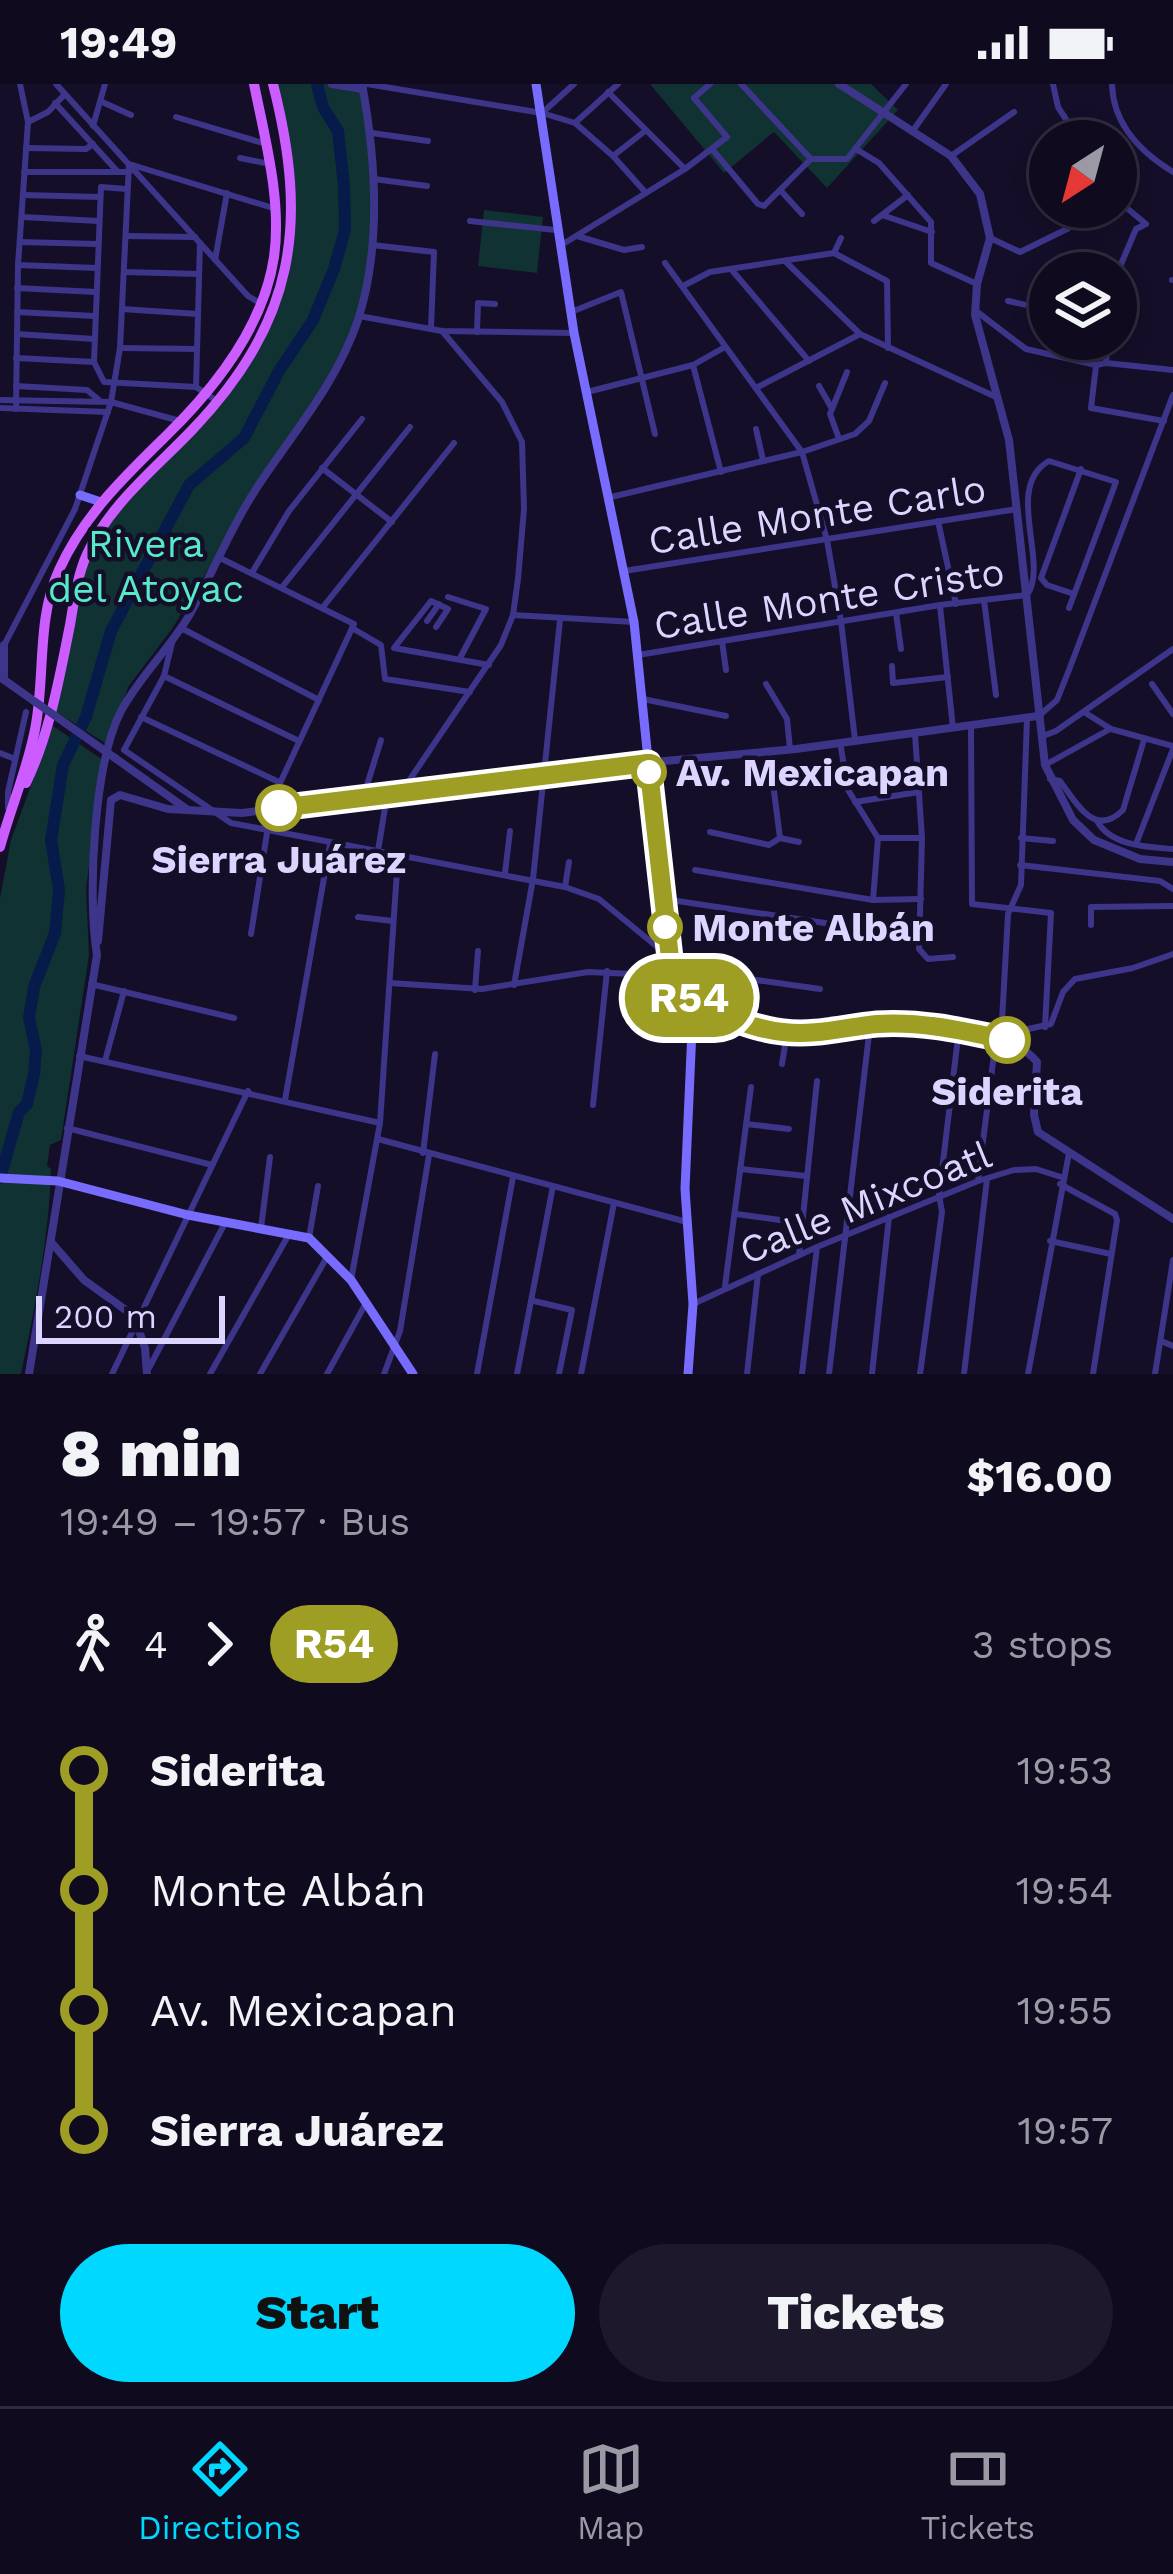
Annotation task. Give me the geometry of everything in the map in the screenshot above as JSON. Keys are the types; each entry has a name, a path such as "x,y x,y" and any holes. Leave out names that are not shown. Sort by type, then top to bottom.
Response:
{"main road":[{"path":"0,847 8,800 34,733 53,567 100,502 181,421 262,304 275,254 270,164 254,84"},
{"path":"8,800 31,773 48,723 81,572 94,540 116,508 218,401 264,332 289,262 287,156 273,84"},
{"path":"536,84 574,333 634,622 666,936 670,958 693,1007 685,1189 693,1304 688,1374"},
{"path":"181,421 194,428"},
{"path":"80,495 100,502"},
{"path":"0,1178 54,1181 188,1215 309,1238 351,1280 413,1374"}],"street":[{"path":"16,405 17,287 28,122 20,84"},
{"path":"56,84 248,296 262,304"},
{"path":"93,126 105,84"},
{"path":"332,84 542,113 575,123 613,155 646,193"},
{"path":"542,113 574,84"},
{"path":"575,123 618,84"},
{"path":"563,244 685,169 727,137 694,98 710,84"},
{"path":"839,84 951,156 980,194 989,238 974,309 999,398 1018,509 1045,765 1072,820 1094,840 1140,859 1173,862"},
{"path":"744,85 811,159 847,159 905,84"},
{"path":"912,132 946,84"},
{"path":"1053,84 1066,120"},
{"path":"1112,84 1112,100 1121,122 1143,152 1173,172"},
{"path":"97,955 92,905 111,755 123,706 181,628 242,511 327,386 359,316 372,245 374,179 363,86"},
{"path":"608,92 685,169"},
{"path":"28,122 64,94"},
{"path":"100,101 131,115"},
{"path":"55,104 118,172"},
{"path":"951,156 1014,112"},
{"path":"176,117 266,144"},
{"path":"613,155 645,131"},
{"path":"372,133 428,141"},
{"path":"25,148 86,149 93,144"},
{"path":"712,149 758,204 767,206 811,159"},
{"path":"856,149 879,163 931,222 931,263 977,284"},
{"path":"240,158 270,164"},
{"path":"129,168 120,348 111,402 53,567 1,648 2,679 189,811"},
{"path":"24,172 129,168 273,208"},
{"path":"101,172 94,362 104,382 200,390 218,401"},
{"path":"374,179 428,186"},
{"path":"23,195 128,188"},
{"path":"782,192 802,214"},
{"path":"215,260 227,193"},
{"path":"908,195 878,218 932,232"},
{"path":"1126,252 1136,229 1146,224 1137,216"},
{"path":"22,218 99,220"},
{"path":"470,221 561,230"},
{"path":"989,238 1020,252 1067,229"},
{"path":"125,236 198,240"},
{"path":"577,236 624,250 642,247"},
{"path":"834,253 842,238"},
{"path":"198,240 200,390"},
{"path":"20,242 97,244"},
{"path":"372,245 434,252 431,328"},
{"path":"683,286 691,279 730,269 834,253 887,281 889,348"},
{"path":"784,262 860,334 999,398"},
{"path":"664,263 802,452 827,540 842,621 855,740"},
{"path":"18,265 97,268"},
{"path":"730,269 809,361"},
{"path":"124,272 199,274"},
{"path":"17,287 96,292"},
{"path":"571,312 621,292 655,434"},
{"path":"1008,301 1029,306"},
{"path":"477,332 478,303 495,304"},
{"path":"122,309 198,314"},
{"path":"974,309 1026,349 1101,364 1173,370"},
{"path":"17,312 95,316"},
{"path":"359,316 442,331 574,333"},
{"path":"399,794 489,665 513,615 524,509 522,442 502,402 442,331"},
{"path":"16,334 94,339"},
{"path":"756,388 860,334"},
{"path":"587,392 693,365 725,346"},
{"path":"120,348 196,349"},
{"path":"16,358 94,362"},
{"path":"1102,360 1091,408 1165,422"},
{"path":"693,365 722,472"},
{"path":"831,407 847,372"},
{"path":"610,497 802,452 863,429 885,383"},
{"path":"16,386 88,390 101,402"},
{"path":"819,386 831,407 838,437"},
{"path":"29,1374 54,1181 68,1129 97,955 111,800 120,794 157,807 220,814 769,752 1038,716 1057,700 1070,670 1173,395"},
{"path":"16,405 111,402 181,421"},
{"path":"0,404 108,412"},
{"path":"253,571 289,511 359,422"},
{"path":"283,586 410,427"},
{"path":"756,429 764,460"},
{"path":"323,607 454,443"},
{"path":"1027,595 1034,583 1030,492 1049,460 1116,482 1069,608"},
{"path":"322,468 392,522"},
{"path":"1074,594 1047,585 1041,578 1081,470"},
{"name":"Calle Monte Carlo","path":"624,572 1018,509"},
{"path":"938,521 956,604"},
{"path":"218,557 323,607 381,645 385,680 470,692"},
{"path":"53,567 81,572"},
{"name":"Calle Monte Cristo","path":"638,655 1027,595"},
{"path":"448,597 486,609 460,658"},
{"path":"984,600 996,693"},
{"path":"436,627 448,609 428,604 394,648 489,665"},
{"path":"427,621 439,604"},
{"path":"940,605 953,728"},
{"path":"896,613 901,649"},
{"path":"513,615 634,622"},
{"path":"514,985 546,776 560,620"},
{"path":"268,809 353,626"},
{"path":"181,628 319,700"},
{"path":"172,640 164,676 124,750 231,824 565,887 599,899 670,958"},
{"path":"722,641 726,670"},
{"path":"1039,736 1056,731 1173,649"},
{"path":"892,666 893,683 949,677"},
{"path":"164,676 299,741"},
{"path":"766,684 787,719 790,749"},
{"path":"1152,684 1173,714"},
{"path":"643,699 726,716"},
{"path":"8,800 26,712"},
{"path":"1084,712 1111,729 1173,747 1136,844"},
{"path":"141,717 279,782"},
{"path":"964,1374 982,1180 1002,1039 1011,907 1021,885 1027,719"},
{"path":"971,726 972,904 1051,913 1045,1027"},
{"path":"1045,765 1111,729"},
{"path":"915,734 922,838 920,954 952,957"},
{"path":"364,798 381,740"},
{"path":"1096,821 1117,817 1123,810 1144,740"},
{"path":"840,742 848,790 878,838 872,901"},
{"path":"769,752 780,838"},
{"path":"0,753 16,759"},
{"path":"1050,779 1060,781 1102,830 1136,844 1173,849"},
{"path":"855,802 919,792"},
{"path":"377,852 387,795"},
{"path":"505,873 510,831"},
{"path":"710,832 769,844 780,838 799,842"},
{"path":"251,934 267,833"},
{"path":"878,838 922,838"},
{"path":"1021,838 1053,841"},
{"path":"284,1101 330,844"},
{"path":"351,1280 380,1123 398,856"},
{"path":"565,887 568,862"},
{"path":"1020,865 1160,881 1173,889"},
{"path":"695,870 872,901 921,899"},
{"path":"662,899 845,926"},
{"path":"1091,925 1091,907 1173,907"},
{"path":"358,917 393,921"},
{"path":"475,990 478,951"},
{"path":"1002,1039 1045,1027 1057,1017 1063,992 1075,980 1173,954"},
{"path":"390,983 475,990 607,971 680,977"},
{"path":"593,1105 607,971"},
{"path":"629,1014 632,972"},
{"path":"723,1016 756,980 820,989"},
{"path":"91,985 234,1018"},
{"path":"105,1060 124,991"},
{"path":"693,1007 787,1033 837,1032 870,1024 959,1029 1002,1039 1037,1062 1035,1126 1173,1219"},
{"path":"829,1374 870,1024"},
{"path":"920,1374 942,1212 939,1195 959,1029"},
{"path":"782,1064 787,1033"},
{"path":"384,1374 397,1346 426,1154 435,1054"},
{"path":"79,1057 380,1123"},
{"path":"799,1256 817,1081"},
{"path":"725,1288 751,1087"},
{"path":"112,1374 248,1091"},
{"path":"746,1124 789,1129"},
{"path":"68,1129 212,1165"},
{"path":"378,1139 687,1222"},
{"path":"1028,1374 1069,1153"},
{"path":"261,1228 270,1157"},
{"path":"740,1169 806,1176"},
{"name":"Calle Mixcoatl","path":"693,1304 982,1180 1036,1169 1061,1180"},
{"path":"477,1374 513,1177"},
{"path":"1061,1180 1115,1214 1117,1230 1093,1374"},
{"path":"309,1238 318,1186"},
{"path":"518,1374 554,1186"},
{"path":"581,1374 614,1203"},
{"path":"736,1214 780,1220"},
{"path":"872,1374 889,1216"},
{"path":"147,1372 225,1223"},
{"path":"210,1374 289,1233"},
{"path":"49,1240 84,1280 137,1322 147,1372"},
{"path":"1050,1241 1112,1254"},
{"path":"802,1374 817,1247"},
{"path":"260,1374 328,1256"},
{"path":"1156,1374 1173,1260"},
{"path":"747,1374 758,1274"},
{"path":"327,1374 367,1301"},
{"path":"532,1301 572,1310 559,1374"},
{"path":"1161,1341 1173,1346"}],"green space":[{"name":"Rivera del Atoyac","path":"272,84 362,84 372,133 372,245 359,316 327,386 263,479 172,629 128,687 108,745 55,711 81,572 129,493 193,428 264,332 289,262 287,156"},
{"path":"650,84 871,84 898,110 827,188 774,132 724,173"},
{"path":"484,210 543,217 537,273 478,266"},
{"path":"53,726 103,760 86,889 89,955 61,1140 50,1145 44,1247 21,1374 0,1374 0,898 11,840"}],"waterway":[{"path":"0,1178 34,1074 36,1050 29,1018 34,987 55,933 59,890 51,840 63,765 86,717 111,631 189,485 244,438 279,371 313,320 334,269 345,230 344,185 338,131 323,107 317,84"}],"bus line":[{"name":"R54","path":"279,808 648,763 670,958 693,1007 787,1033 837,1032 893,1023 959,1029 1007,1040"}],"place":[{"name":"Av. Mexicapan","path":"649,772"},
{"name":"Sierra Juárez","path":"279,808"},
{"name":"Monte Albán","path":"665,927"},
{"name":"Siderita","path":"1007,1040"}]}
